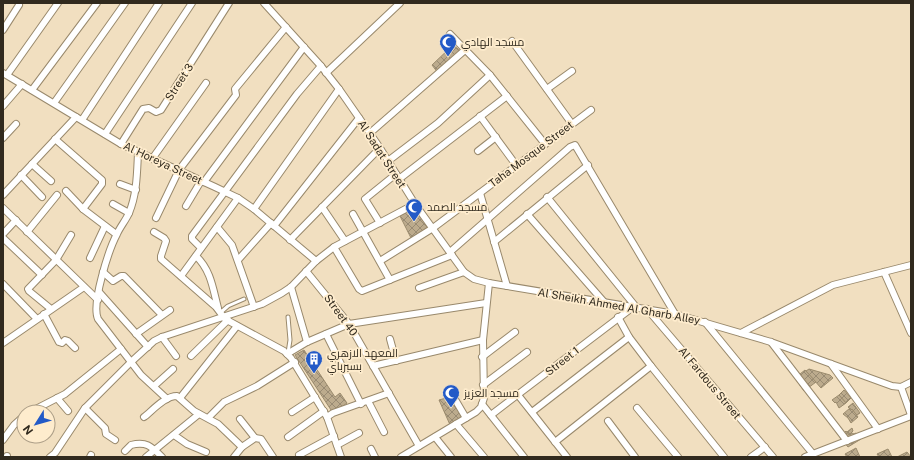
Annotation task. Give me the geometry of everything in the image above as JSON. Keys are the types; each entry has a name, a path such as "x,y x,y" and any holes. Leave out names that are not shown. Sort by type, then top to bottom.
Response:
{"street":[{"path":"5,74 58,3"},
{"path":"32,90 97,3"},
{"path":"54,103 125,3"},
{"path":"3,195 55,139 79,118 159,3"},
{"path":"105,134 192,3"},
{"name":"Street 3","path":"121,144 143,109 148,108 156,112 160,110 229,3"},
{"name":"Al Sadat Street","path":"264,3 321,66 339,89 388,160 415,204 464,272 474,279 489,282"},
{"path":"326,73 400,3"},
{"path":"3,30 19,5"},
{"path":"156,218 178,170 236,95 235,89 286,27"},
{"path":"450,34 490,75 545,144"},
{"path":"512,41 572,124"},
{"path":"186,206 203,181 304,47"},
{"path":"370,133 465,50"},
{"path":"201,248 192,239 192,236 297,94 321,66"},
{"path":"547,90 572,71"},
{"name":"Al Horeya Street","path":"5,74 121,144 238,198 254,209 316,261"},
{"path":"388,160 438,123 490,75"},
{"path":"152,159 206,83"},
{"path":"3,106 22,84"},
{"path":"254,209 339,89"},
{"path":"380,223 365,199 506,96"},
{"name":"Taha Mosque Street","path":"380,261 433,228 591,110"},
{"path":"480,116 516,165"},
{"path":"238,260 272,224 359,118"},
{"path":"3,138 16,124"},
{"path":"478,151 496,137"},
{"path":"55,139 102,180 102,184 83,209"},
{"path":"334,248 359,289 364,291 451,254 573,145 577,146 675,314"},
{"path":"290,240 380,148"},
{"path":"138,153 136,190 129,213 116,234 103,272 96,312 98,319 141,375 167,399"},
{"path":"32,164 51,181"},
{"path":"494,242 547,197 588,165"},
{"path":"21,175 42,197"},
{"path":"120,184 136,190"},
{"path":"66,191 83,209 116,234"},
{"path":"480,193 507,286"},
{"path":"27,232 57,195"},
{"path":"547,197 635,307"},
{"path":"181,276 238,198"},
{"path":"113,204 129,213"},
{"path":"55,456 85,408 131,362 162,336 220,313 254,307 272,299 291,287 316,261 334,248 415,204"},
{"path":"322,207 345,241"},
{"path":"3,208 98,300"},
{"path":"353,214 390,280"},
{"path":"527,214 604,302"},
{"path":"3,234 16,220"},
{"path":"90,258 105,226"},
{"path":"217,227 231,243 254,307"},
{"path":"154,232 166,241 161,256 162,260 228,320 287,354 295,362 325,414 341,457"},
{"path":"51,309 28,289 56,260 71,235"},
{"path":"3,238 42,275"},
{"path":"196,256 210,275 220,313"},
{"path":"741,333 833,285 911,265"},
{"name":"Street 40","path":"306,271 349,324 419,446"},
{"path":"103,272 113,281 121,276 124,276 162,315"},
{"path":"419,288 464,272"},
{"path":"884,272 911,333"},
{"path":"489,282 482,357 483,401 520,456"},
{"name":"Al Sheikh Ahmed Al Gharb Alley","path":"489,282 675,314 772,342 892,386 905,385"},
{"path":"3,284 37,319"},
{"path":"4,342 84,287"},
{"path":"291,287 307,342"},
{"path":"99,292 148,347"},
{"path":"287,354 307,342 349,324 486,303"},
{"name":"Street 1","path":"491,415 618,318 635,307"},
{"name":"Al Fardous Street","path":"648,309 773,457"},
{"path":"136,334 170,310"},
{"path":"44,314 59,342 62,343 68,341 74,348"},
{"path":"618,318 629,337 651,366 724,457"},
{"path":"191,356 228,320"},
{"path":"705,322 813,454"},
{"path":"180,398 237,326"},
{"path":"482,357 515,332"},
{"path":"326,334 361,404"},
{"path":"162,336 176,356"},
{"path":"532,412 629,337"},
{"path":"390,339 396,361"},
{"path":"373,366 483,340"},
{"path":"772,342 847,441"},
{"path":"45,404 73,389 121,349"},
{"path":"483,385 526,352"},
{"path":"208,418 224,402 257,386 295,362"},
{"path":"831,364 878,429"},
{"path":"555,442 651,366"},
{"path":"154,386 173,368"},
{"path":"805,457 911,416 905,385"},
{"path":"288,436 325,414 361,404 389,393"},
{"path":"518,395 567,457"},
{"path":"144,416 167,399 174,396 180,398 199,414 218,424 242,448"},
{"path":"453,396 466,418"},
{"path":"292,412 315,397"},
{"path":"57,398 68,411"},
{"path":"368,401 384,432"},
{"path":"402,457 476,412 483,401"},
{"path":"85,408 105,428 106,434 114,440"},
{"path":"637,408 678,457"},
{"path":"146,457 199,414"},
{"path":"240,419 255,438 261,439 273,457"},
{"path":"608,420 635,457"},
{"path":"456,424 484,457"},
{"path":"3,440 16,426"},
{"path":"337,445 359,432"},
{"path":"174,435 187,444 206,452"},
{"path":"299,456 334,436"},
{"path":"435,437 451,457"},
{"path":"236,456 242,448 255,438"},
{"path":"125,451 131,445 141,443 146,444 162,457"},
{"path":"751,457 765,447"},
{"path":"371,449 375,457"}],"lane":[{"path":"220,313 228,306 244,299"},
{"path":"287,354 290,343 288,317"}],"building":[{"name":"مسجد الهادي","path":"453,45 462,52 438,73 432,65"},
{"name":"مسجد الصمد","path":"414,208 430,227 412,240 400,216"},
{"name":"المعهد الازهري بسبرباي","path":"304,350 335,397 340,393 347,403 333,413 295,355"},
{"path":"809,369 830,375 833,378 821,388 806,371"},
{"path":"805,370 816,382 804,391 795,378"},
{"path":"844,390 851,398 846,403 839,395"},
{"path":"839,395 846,403 839,408 836,402 835,403 832,400"},
{"name":"مسجد العزيز","path":"453,396 464,417 451,427 439,400"},
{"path":"853,403 860,413 857,415 848,407"},
{"path":"850,408 858,417 851,423 843,414"},
{"path":"852,428 853,431 849,435 847,432"},
{"path":"846,431 849,435 856,433 861,439 848,447 840,437"},
{"path":"856,448 860,457 847,457 845,454"},
{"path":"888,449 892,457 879,457 877,454"},
{"path":"907,452 911,457 897,457"}],"place":[{"name":"مسجد الهادي","path":"448,57"},
{"name":"مسجد الصمد","path":"414,222"},
{"name":"المعهد الازهري بسبرباي","path":"314,374"},
{"name":"مسجد العزيز","path":"451,408"}]}
